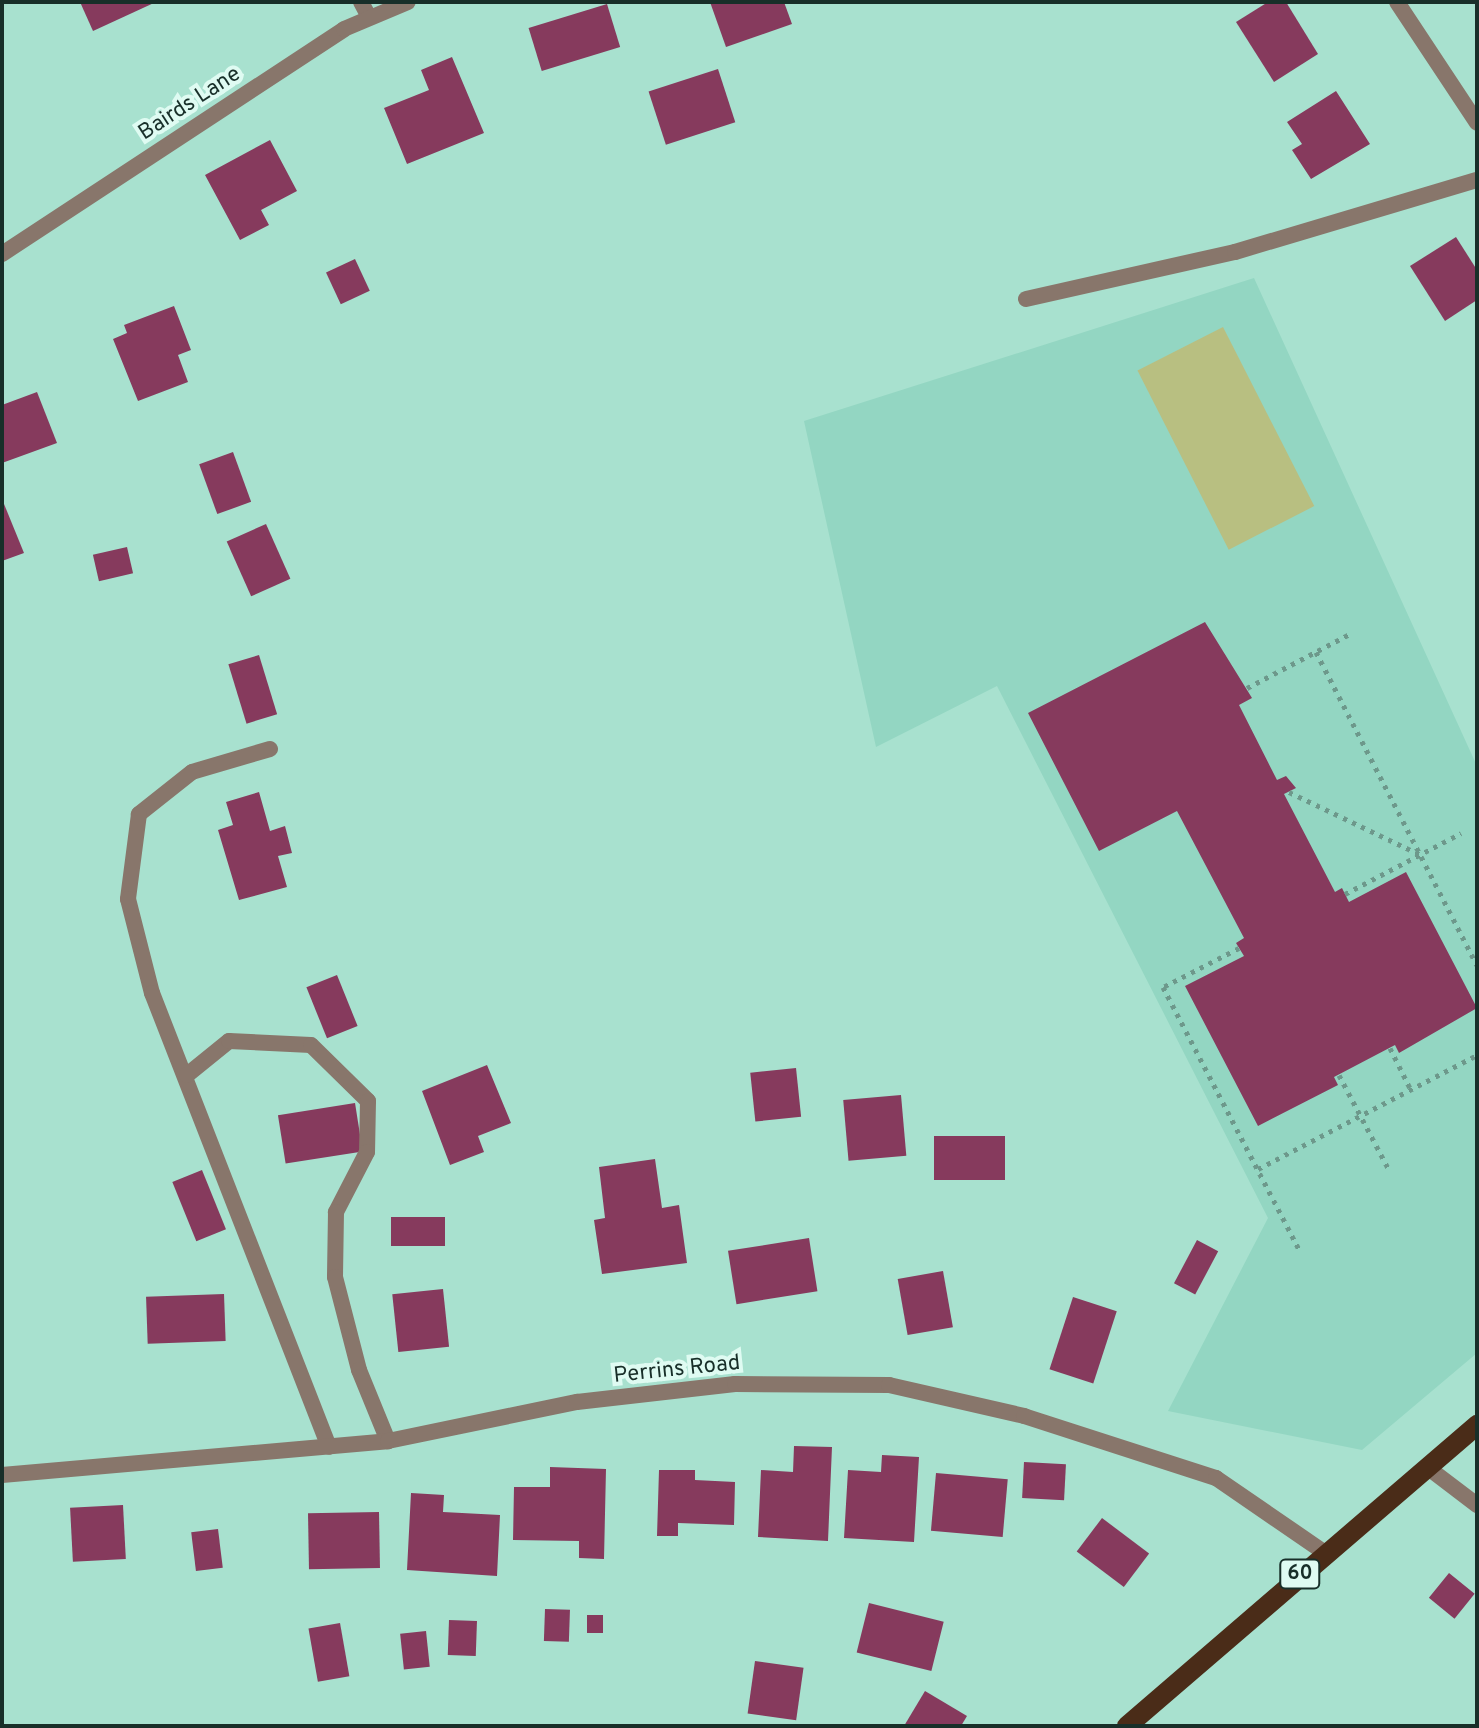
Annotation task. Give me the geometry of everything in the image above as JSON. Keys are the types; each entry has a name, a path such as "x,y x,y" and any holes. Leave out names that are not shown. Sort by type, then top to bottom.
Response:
{"main road":[{"name":"60","path":"1127,1726 1477,1425"}],"street":[{"name":"Bairds Lane","path":"2,254 365,10 408,2"},
{"path":"1397,2 1477,123"},
{"path":"1026,299 1235,252 1477,180"},
{"path":"270,749 192,772 139,814 128,899 152,993 187,1075 272,1313 329,1447"},
{"path":"187,1075 229,1041 311,1045 368,1101 367,1152 336,1212 335,1277 359,1370 388,1441"},
{"name":"Perrins Road","path":"2,1475 388,1441 577,1402 735,1384 889,1385 1024,1416 1216,1478 1325,1553"},
{"path":"1427,1467 1477,1505"}],"path":[{"path":"1247,688 1350,634"},
{"path":"1316,652 1477,965"},
{"path":"1289,792 1420,854"},
{"path":"1345,894 1461,833"},
{"path":"1239,948 1163,987 1300,1251"},
{"path":"1390,1048 1411,1090"},
{"path":"1258,1169 1477,1055"},
{"path":"1339,1075 1388,1168"}],"shaded area":[{"path":"1254,278 1477,766 1477,1353 1362,1450 1168,1411 1268,1218 997,686 876,747 804,421"},
{"path":"1223,327 1314,506 1229,550 1137,371"}],"building":[{"path":"80,2 156,2 93,31"},
{"path":"710,2 784,2 792,24 726,47"},
{"path":"1268,2 1286,2 1318,54 1274,82 1236,22"},
{"path":"607,4 620,47 542,71 529,28"},
{"path":"452,57 484,133 407,164 384,108 429,90 421,70"},
{"path":"718,69 735,122 666,145 649,92"},
{"path":"1336,91 1370,144 1311,179 1292,150 1302,144 1287,122"},
{"path":"270,140 297,191 261,210 269,225 240,240 205,175"},
{"path":"1456,237 1477,270 1477,300 1445,321 1410,266"},
{"path":"355,259 370,291 341,304 326,273"},
{"path":"174,306 191,350 178,355 188,382 138,401 113,339 127,333 124,325"},
{"path":"37,392 57,443 2,463 2,405"},
{"path":"233,452 251,502 217,514 199,464"},
{"path":"2,499 24,553 2,561"},
{"path":"266,524 290,579 251,596 227,541"},
{"path":"127,547 133,573 99,581 93,555"},
{"path":"1205,622 1252,698 1239,705 1277,780 1286,776 1296,788 1284,794 1335,892 1342,888 1349,902 1406,872 1477,1008 1399,1053 1395,1045 1334,1077 1338,1085 1258,1126 1185,986 1244,956 1236,943 1244,938 1177,811 1099,851 1028,713"},
{"path":"259,655 277,714 247,724 228,664"},
{"path":"259,792 270,831 285,826 292,853 278,856 287,887 239,900 218,830 233,825 226,802"},
{"path":"337,975 358,1026 327,1038 306,987"},
{"path":"487,1065 511,1123 478,1136 484,1152 450,1165 422,1091"},
{"path":"796,1068 801,1117 755,1122 750,1073"},
{"path":"901,1095 906,1156 849,1161 843,1100"},
{"path":"355,1103 363,1151 286,1164 278,1115"},
{"path":"934,1136 1005,1136 1005,1180 934,1180"},
{"path":"655,1159 662,1208 679,1205 687,1263 602,1274 594,1220 605,1218 599,1167"},
{"path":"202,1170 226,1229 196,1241 172,1182"},
{"path":"391,1217 445,1217 445,1246 391,1246"},
{"path":"809,1238 817,1291 736,1304 728,1251"},
{"path":"1197,1240 1218,1251 1195,1295 1174,1283"},
{"path":"943,1271 953,1327 908,1335 898,1279"},
{"path":"443,1289 449,1347 398,1352 392,1294"},
{"path":"224,1294 226,1341 148,1344 146,1297"},
{"path":"1073,1297 1117,1311 1093,1383 1050,1369"},
{"path":"794,1446 832,1447 828,1541 758,1537 761,1470 793,1472"},
{"path":"882,1455 919,1457 914,1542 844,1538 848,1470 881,1472"},
{"path":"1024,1462 1066,1464 1064,1500 1022,1498"},
{"path":"550,1467 606,1469 604,1559 579,1558 579,1541 513,1540 514,1487 550,1487"},
{"path":"659,1470 695,1470 695,1480 735,1482 734,1525 678,1523 678,1536 657,1536"},
{"path":"936,1473 1008,1479 1003,1537 931,1531"},
{"path":"411,1493 444,1495 443,1512 500,1515 497,1576 407,1570"},
{"path":"123,1505 126,1559 73,1562 70,1508"},
{"path":"379,1512 380,1568 309,1569 308,1513"},
{"path":"1102,1518 1149,1554 1124,1587 1077,1552"},
{"path":"218,1529 223,1568 196,1571 191,1532"},
{"path":"1449,1573 1475,1594 1455,1619 1429,1598"},
{"path":"869,1603 944,1622 931,1671 857,1652"},
{"path":"545,1609 570,1610 569,1642 544,1641"},
{"path":"587,1615 603,1615 603,1633 587,1633"},
{"path":"449,1620 477,1621 476,1656 448,1655"},
{"path":"340,1623 349,1676 318,1682 308,1629"},
{"path":"426,1631 430,1667 404,1670 400,1634"},
{"path":"755,1661 804,1668 796,1720 748,1713"},
{"path":"925,1691 967,1716 961,1726 904,1726"}]}
